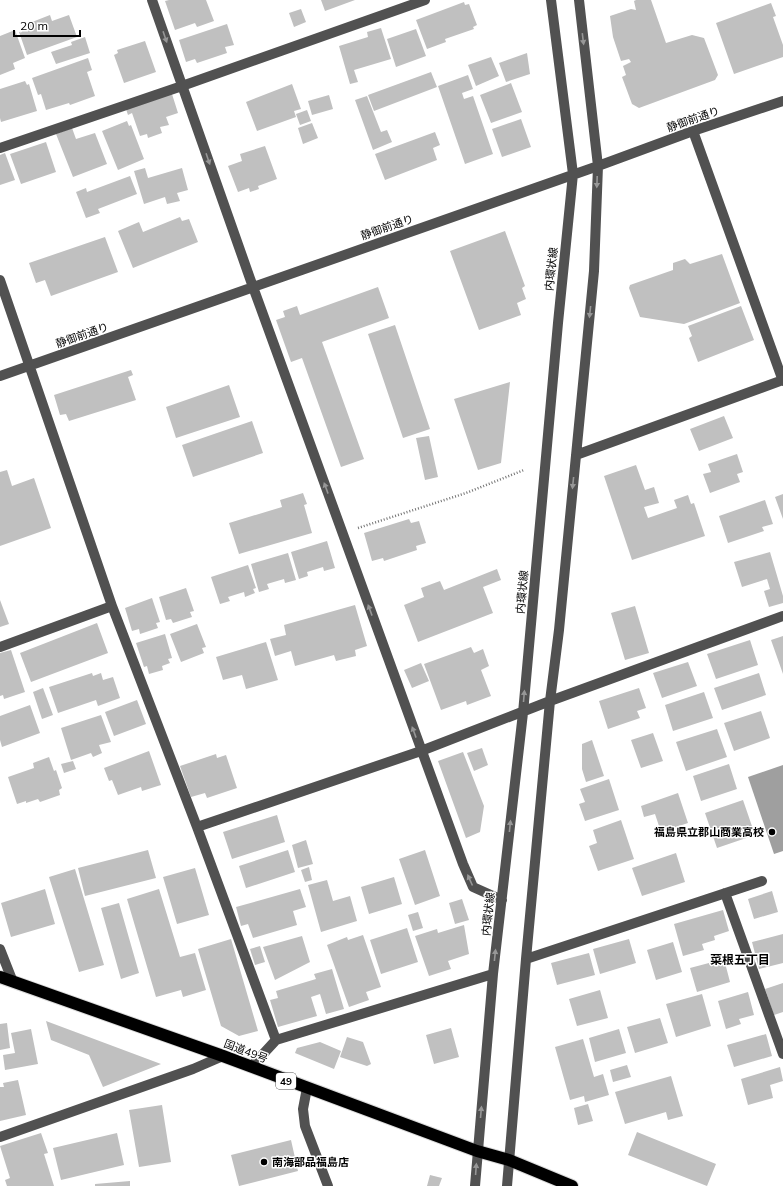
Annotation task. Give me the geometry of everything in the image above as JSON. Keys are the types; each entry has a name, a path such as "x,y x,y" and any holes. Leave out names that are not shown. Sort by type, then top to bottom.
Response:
{"highway":[{"name":"国道49号","path":"0,977 223,1056 477,1151 509,1160 572,1186"}],"street":[{"path":"152,0 253,287 463,864 474,887 502,900"},
{"path":"0,148 426,0"},
{"name":"内環状線","path":"474,1186 493,974 523,713 573,174 552,0"},
{"path":"507,1186 550,701 560,623 594,271 598,166 579,0"},
{"name":"静御前通り","path":"0,376 598,166 693,131 783,101"},
{"path":"576,455 783,380 693,131"},
{"path":"0,280 112,606 197,827 276,1040"},
{"path":"0,647 112,606"},
{"path":"197,827 421,751 523,713 550,701 783,616"},
{"path":"526,959 762,881"},
{"path":"725,893 783,1054"},
{"path":"0,949 14,982"},
{"path":"251,1067 276,1040 493,974"},
{"path":"0,1137 193,1069 223,1056"},
{"path":"307,1088 303,1109 305,1126 328,1186"}],"path":[{"path":"342,534 466,493 524,470"}],"shaded area":[{"path":"783,765 783,851 774,854 748,777"}],"building":[{"path":"206,0 214,21 197,27 195,23 175,30 165,1"},
{"path":"321,0 355,0 325,11"},
{"path":"651,0 666,43 692,35 704,38 718,75 715,80 639,108 632,104 622,77 626,75 623,66 631,62 629,59 621,61 613,37 610,16 631,9 636,10 634,1"},
{"path":"464,2 465,5 469,4 477,25 473,27 474,29 445,39 446,42 427,49 416,20"},
{"path":"771,3 776,16 773,17 783,45 783,57 734,74 716,23"},
{"path":"301,9 306,22 294,27 289,13"},
{"path":"50,15 52,21 69,15 77,37 27,55 19,32 29,29 27,24"},
{"path":"227,24 234,45 225,47 227,53 197,63 195,59 186,62 179,40"},
{"path":"381,28 391,59 354,70 358,82 350,84 339,46 368,37 367,32"},
{"path":"416,29 426,56 396,67 387,39"},
{"path":"15,30 25,58 13,63 15,69 0,75 0,36"},
{"path":"85,37 90,53 56,64 51,52 72,45 71,42"},
{"path":"145,41 156,72 124,83 114,55 118,53 117,50"},
{"path":"527,53 530,74 506,82 499,63"},
{"path":"491,57 499,76 476,86 468,65"},
{"path":"88,58 92,70 87,72 95,96 70,105 69,103 46,110 41,94 38,95 32,78"},
{"path":"431,72 437,87 374,111 368,95"},
{"path":"468,75 473,89 462,93 464,99 473,96 493,154 465,164 438,86"},
{"path":"25,81 27,85 29,84 37,111 1,122 0,89"},
{"path":"511,83 522,112 491,123 480,95"},
{"path":"292,84 301,109 294,111 296,117 257,131 246,102"},
{"path":"172,94 178,113 166,117 169,125 160,127 162,133 148,138 147,134 140,136 132,113 128,115 125,106"},
{"path":"329,95 333,109 312,115 308,101"},
{"path":"367,96 381,132 387,130 392,142 373,150 355,100"},
{"path":"307,110 311,121 300,125 296,114"},
{"path":"521,119 531,147 502,157 492,129"},
{"path":"127,121 129,126 131,125 144,159 118,170 102,131"},
{"path":"312,123 318,138 303,144 298,128"},
{"path":"72,128 76,139 95,133 107,164 73,177 56,134"},
{"path":"435,132 440,145 433,148 437,160 385,180 375,154"},
{"path":"46,142 56,172 21,184 10,154"},
{"path":"265,146 277,179 258,186 259,189 250,192 249,188 238,192 228,166 242,161 240,154"},
{"path":"5,153 15,180 0,185 0,155"},
{"path":"145,168 148,178 182,168 188,190 177,193 180,201 167,204 165,197 144,204 134,171"},
{"path":"130,176 137,194 98,209 100,213 86,218 76,192 86,188 87,192"},
{"path":"180,217 182,221 189,219 198,242 133,268 118,231 139,222 143,232"},
{"path":"505,231 525,286 522,288 526,299 517,303 521,315 479,330 450,251"},
{"path":"105,237 118,272 51,296 45,280 36,283 29,263"},
{"path":"722,254 740,303 684,324 640,317 629,288 630,285 673,270 673,263 685,259 690,264"},
{"path":"378,287 389,318 322,342 364,459 341,467 302,358 291,362 276,320 285,317 283,311 297,306 300,315"},
{"path":"741,306 754,340 698,362 689,338 692,336 688,326"},
{"path":"395,325 430,429 403,438 368,334"},
{"path":"131,370 133,375 128,377 136,400 69,421 66,414 60,415 54,395"},
{"path":"510,382 501,463 478,470 454,399"},
{"path":"229,385 240,417 176,438 166,407"},
{"path":"724,416 733,438 699,451 690,429"},
{"path":"252,421 263,453 193,477 182,445"},
{"path":"429,436 438,477 425,480 416,438"},
{"path":"737,454 743,472 737,474 740,482 710,493 703,474 711,472 708,464"},
{"path":"636,465 645,490 654,487 659,503 644,507 648,518 677,508 674,500 688,495 691,504 694,503 705,536 632,560 604,476"},
{"path":"7,470 12,486 34,478 51,528 0,546 0,472"},
{"path":"303,493 307,504 304,505 312,533 239,554 229,523 282,507 280,500"},
{"path":"783,494 783,519 775,497"},
{"path":"765,500 773,524 762,527 764,531 728,543 719,516"},
{"path":"409,519 411,523 419,521 426,543 416,546 417,550 384,561 383,558 372,561 364,533"},
{"path":"327,541 335,568 324,571 323,567 307,572 308,576 299,579 291,552"},
{"path":"770,552 783,596 783,603 769,607 764,591 770,589 767,579 742,587 734,562"},
{"path":"288,553 296,580 285,583 284,579 267,584 269,589 259,592 251,564"},
{"path":"248,565 256,588 253,589 255,593 245,597 244,592 228,597 230,601 220,604 211,577"},
{"path":"497,569 501,580 483,587 493,613 418,642 404,605 424,597 421,588 440,581 444,590"},
{"path":"186,588 194,611 190,612 192,617 173,623 171,619 166,620 159,597"},
{"path":"152,598 160,622 156,623 158,628 140,634 139,629 132,631 125,608"},
{"path":"0,600 9,624 0,627"},
{"path":"355,605 367,646 355,650 356,656 336,661 334,655 295,666 291,651 275,656 270,639 286,635 284,625"},
{"path":"635,606 649,653 625,660 611,613"},
{"path":"97,623 108,653 31,682 20,653"},
{"path":"197,624 206,647 202,648 204,653 181,662 170,634"},
{"path":"165,634 172,658 168,659 170,663 162,666 163,670 149,674 147,666 144,667 136,643"},
{"path":"783,636 783,674 771,640"},
{"path":"750,640 758,665 716,679 707,654"},
{"path":"266,642 278,680 246,689 242,675 223,680 216,657"},
{"path":"471,647 474,653 483,649 489,666 481,670 491,696 467,705 466,701 441,710 424,664"},
{"path":"11,650 25,692 4,699 3,695 0,696 0,653"},
{"path":"688,662 697,686 662,698 653,673"},
{"path":"421,663 429,681 412,688 404,670"},
{"path":"92,673 93,676 101,673 103,680 113,677 120,698 98,706 96,700 58,713 49,687"},
{"path":"759,673 766,695 722,710 714,688"},
{"path":"43,688 53,715 42,719 33,692"},
{"path":"639,688 646,708 637,711 640,718 608,729 599,701"},
{"path":"704,692 713,718 673,731 665,705"},
{"path":"137,700 146,724 114,736 105,712"},
{"path":"30,705 40,733 2,747 0,740 0,716"},
{"path":"761,711 770,738 734,751 724,723"},
{"path":"101,715 111,742 99,745 102,753 93,757 91,753 71,760 61,728"},
{"path":"717,729 727,757 686,771 676,742"},
{"path":"653,733 663,761 641,768 631,740"},
{"path":"592,740 604,776 586,782 582,769 582,744"},
{"path":"482,748 488,765 474,771 467,753"},
{"path":"149,751 161,785 142,791 141,787 118,795 112,780 109,781 104,768"},
{"path":"463,752 484,806 480,832 466,838 438,761"},
{"path":"216,754 217,758 226,755 237,788 207,798 205,793 191,797 180,766"},
{"path":"49,757 54,771 56,770 62,788 59,790 60,795 40,802 38,799 17,804 8,777 34,768 33,763"},
{"path":"73,761 76,769 64,773 61,764"},
{"path":"729,764 737,789 701,801 693,776"},
{"path":"609,779 619,810 585,821 579,804 585,802 580,789"},
{"path":"678,793 688,823 661,832 655,814 644,817 641,806"},
{"path":"743,800 755,835 717,848 705,813"},
{"path":"277,815 285,842 232,859 223,832"},
{"path":"621,820 634,859 598,871 589,846 597,843 593,830"},
{"path":"306,840 313,864 298,868 292,845"},
{"path":"148,850 156,878 85,896 78,868"},
{"path":"288,850 295,872 246,888 239,866"},
{"path":"425,850 440,896 415,905 399,859"},
{"path":"676,853 685,882 642,896 632,868"},
{"path":"309,867 312,880 305,882 301,870"},
{"path":"195,868 209,915 177,924 163,877"},
{"path":"75,869 104,965 79,972 49,877"},
{"path":"394,877 402,904 369,914 361,887"},
{"path":"327,880 333,901 350,896 357,921 321,932 308,885"},
{"path":"45,889 55,924 11,937 1,903"},
{"path":"159,889 180,957 195,953 206,990 183,997 181,990 156,997 127,899"},
{"path":"300,889 306,907 293,911 297,925 253,938 248,924 241,926 236,907"},
{"path":"772,891 778,912 754,919 748,899"},
{"path":"462,899 469,920 455,924 449,903"},
{"path":"119,903 139,973 121,979 101,908"},
{"path":"723,910 729,931 714,936 715,940 702,944 704,950 683,956 674,924"},
{"path":"418,912 423,928 413,931 408,915"},
{"path":"464,925 469,954 448,961 451,969 429,976 415,936 437,929 438,933"},
{"path":"407,928 418,962 381,974 370,940"},
{"path":"783,934 783,963 759,969 752,942"},
{"path":"363,935 381,987 366,992 369,1000 349,1007 327,945 347,937 348,940"},
{"path":"302,936 310,962 275,980 263,947"},
{"path":"231,939 258,1031 239,1036 221,1026 198,949"},
{"path":"629,939 636,963 600,974 593,949"},
{"path":"673,942 682,972 656,980 647,950"},
{"path":"260,946 265,962 255,965 250,949"},
{"path":"589,953 595,975 557,985 551,963"},
{"path":"724,959 730,982 697,992 690,968"},
{"path":"332,969 344,1009 326,1014 320,994 311,997 317,1016 278,1027 270,1000 278,998 276,991 316,979 314,974"},
{"path":"783,983 783,1012 774,1015 765,989"},
{"path":"600,990 608,1018 577,1026 569,999"},
{"path":"748,992 754,1015 739,1019 741,1024 726,1029 718,1001"},
{"path":"702,994 711,1026 676,1037 666,1004"},
{"path":"660,1018 668,1043 635,1053 627,1027"},
{"path":"46,1021 161,1064 103,1087 89,1055 51,1040"},
{"path":"7,1023 10,1048 0,1050 0,1024"},
{"path":"451,1028 459,1057 434,1064 426,1035"},
{"path":"31,1029 38,1064 5,1070 3,1055 15,1053 11,1033"},
{"path":"619,1029 626,1053 595,1062 589,1038"},
{"path":"766,1034 772,1056 734,1067 727,1045"},
{"path":"347,1037 363,1042 371,1064 367,1066 340,1057"},
{"path":"583,1039 594,1077 603,1074 609,1095 585,1102 584,1096 570,1100 555,1047"},
{"path":"320,1042 341,1051 334,1069 295,1053 297,1048"},
{"path":"627,1065 631,1077 613,1082 610,1070"},
{"path":"780,1067 783,1081 770,1085 773,1098 748,1105 741,1079"},
{"path":"671,1076 683,1116 668,1120 666,1112 625,1124 615,1092"},
{"path":"18,1080 26,1115 0,1121 0,1087 4,1087 3,1083"},
{"path":"588,1104 593,1121 578,1125 574,1108"},
{"path":"162,1105 171,1162 139,1167 129,1110"},
{"path":"637,1132 716,1164 707,1186 628,1155"},
{"path":"41,1133 48,1153 44,1154 54,1186 7,1186 5,1180 10,1178 0,1146"},
{"path":"117,1133 124,1165 61,1180 53,1148"},
{"path":"291,1140 298,1171 239,1186 231,1155"},
{"path":"430,1175 442,1178 439,1186 427,1186"},
{"path":"130,1181 130,1186 95,1186 95,1184"}],"place":[{"name":"福島県立郡山商業高校","path":"772,832"},
{"name":"南海部品福島店","path":"264,1162"}],"district":[{"name":"菜根五丁目","path":"740,960"}]}
